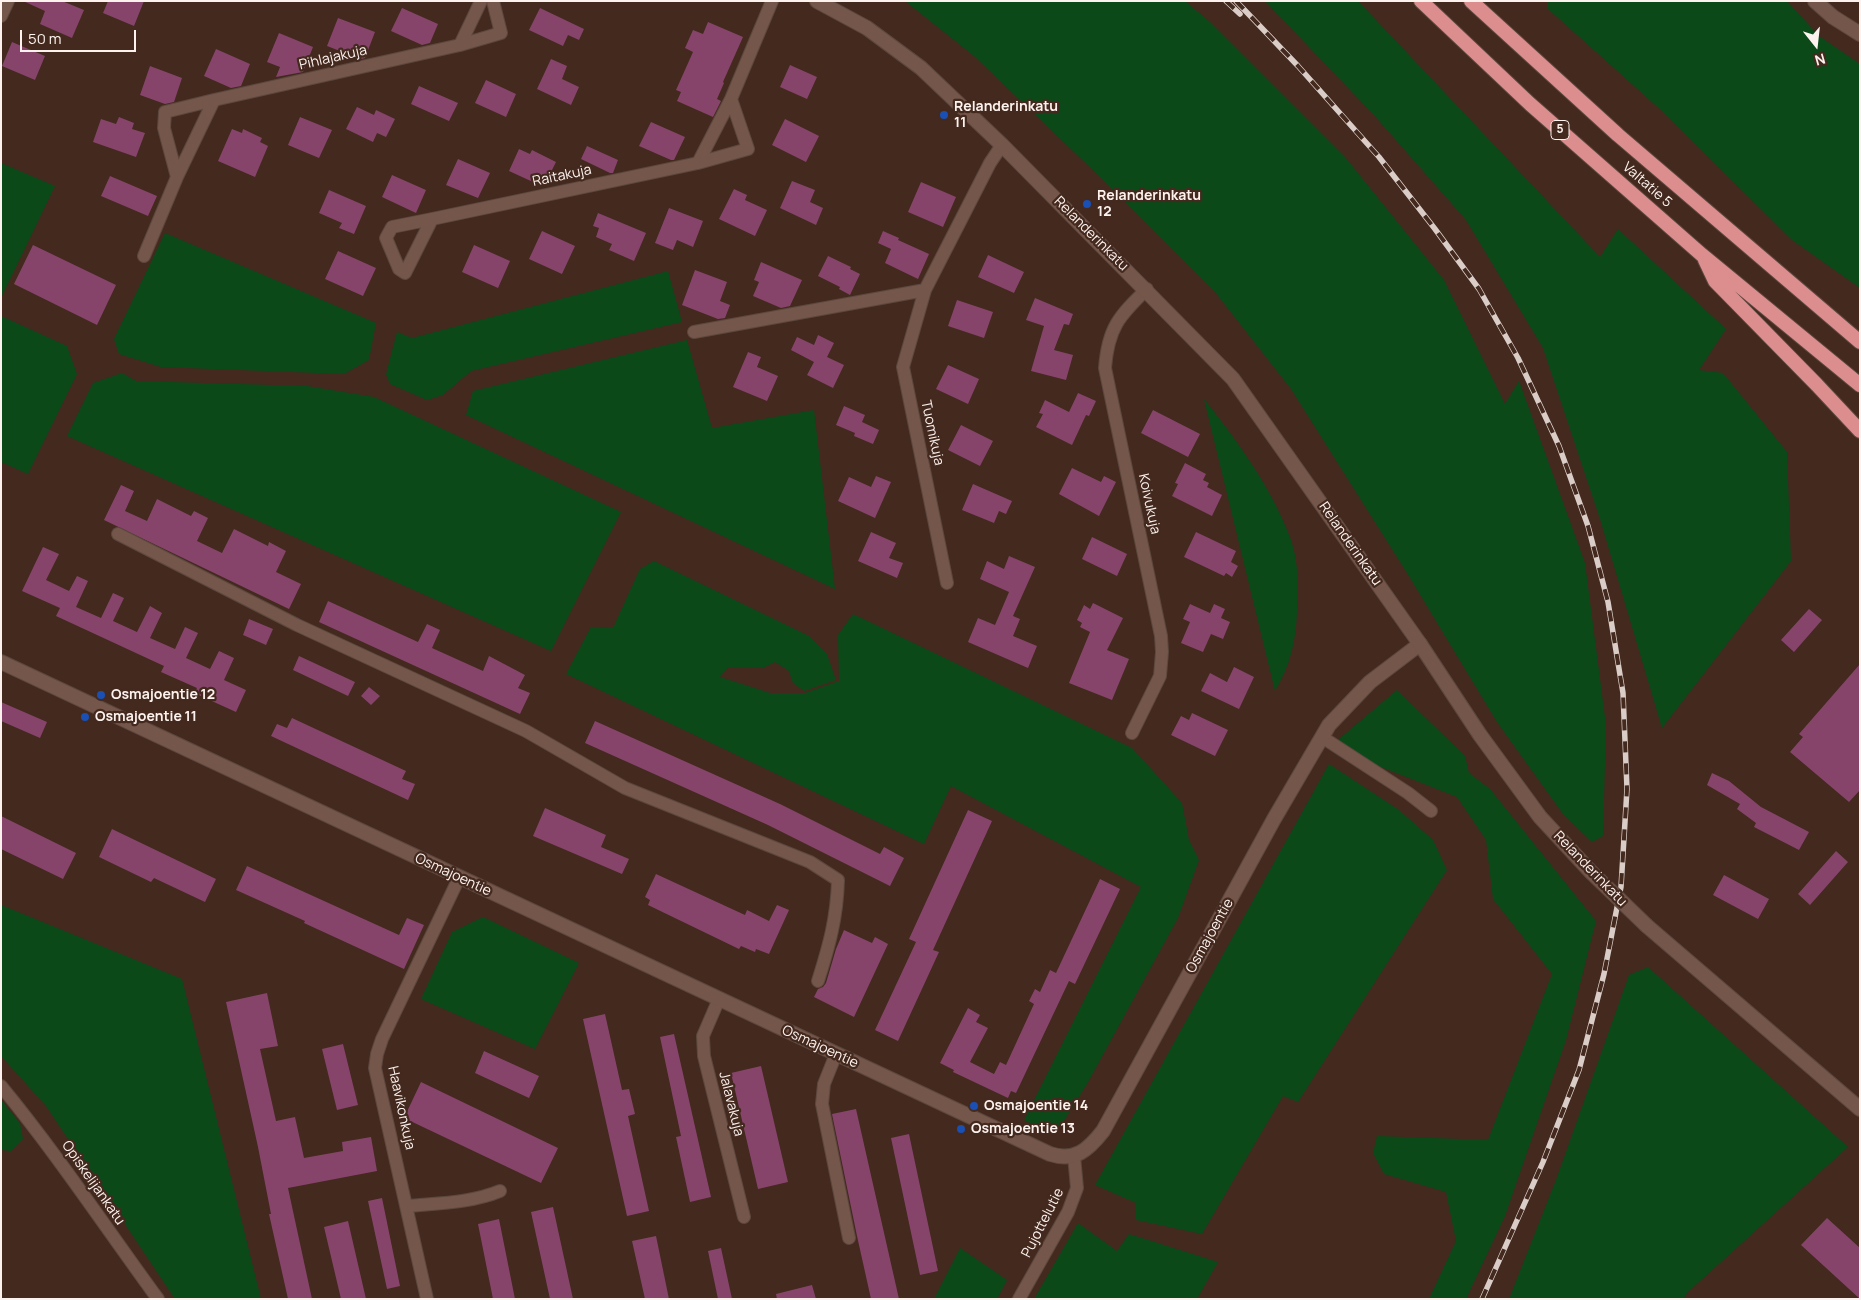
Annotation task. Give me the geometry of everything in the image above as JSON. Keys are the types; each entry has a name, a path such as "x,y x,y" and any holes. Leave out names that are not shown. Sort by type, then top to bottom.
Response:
{"highway":[{"name":"Valtatie 5","path":"1421,1 1530,104 1702,255 1860,385"},
{"name":"Valtatie 5","path":"1471,1 1618,135 1860,342"},
{"path":"1702,255 1715,281 1818,385 1860,431"}],"street":[{"path":"1,16 8,1"},
{"path":"460,45 481,1"},
{"name":"Pihlajakuja","path":"177,177 164,128 165,112 460,45 501,33 492,1"},
{"path":"698,164 731,99 772,1"},
{"name":"Relanderinkatu","path":"817,1 867,28 921,68 1002,145 1233,379 1420,644 1480,735 1540,817 1591,872 1646,926 1860,1109"},
{"path":"1815,1 1833,17 1860,34"},
{"name":"Raitakuja","path":"432,218 698,164 748,149 731,99"},
{"path":"144,256 177,177 214,100"},
{"name":"Tuomikuja","path":"947,583 903,367 926,290 990,163 1002,145"},
{"path":"694,332 926,290"},
{"name":"Koivukuja","path":"1132,732 1160,676 1161,636 1105,368 1106,346 1113,329 1122,315 1147,290"},
{"path":"118,534 297,625 526,731 625,788 810,862 838,880 837,905 832,937 818,981"},
{"name":"Osmajoentie","path":"1,662 459,878 1062,1158 1074,1156 1093,1143 1103,1131 1274,819 1329,725 1370,682 1420,644"},
{"path":"526,731 543,729"},
{"path":"1322,737 1408,793 1431,811"},
{"name":"Haavikonkuja","path":"428,1299 375,1068 382,1039 459,878"},
{"name":"Jalavakuja","path":"718,999 703,1036 704,1056 744,1217"},
{"path":"836,1054 824,1084 822,1104 850,1238"},
{"name":"Opiskelijankatu","path":"1,1086 38,1132 158,1299"},
{"name":"Pujottelutie","path":"1019,1299 1068,1212 1077,1188 1074,1156"},
{"path":"406,1206 459,1201 488,1196 500,1191"}],"green space":[{"path":"905,1 1185,1 1210,22 1345,157 1444,280 1505,404 1519,381 1585,563 1606,725 1603,836 1592,842 1563,814 1497,722 1407,573 1291,389 1215,292 1100,177 974,56"},
{"path":"1265,1 1358,1 1600,257 1618,229 1726,329 1699,370 1723,373 1787,452 1791,561 1662,728 1600,519 1543,348 1466,220 1373,114"},
{"path":"1547,1 1787,1 1819,36 1860,64 1860,288 1792,240 1663,112 1547,8"},
{"path":"1,163 55,186 2,296 1,296"},
{"path":"165,233 376,323 369,360 344,374 161,367 119,354 114,339"},
{"path":"668,271 682,322 471,371 443,395 427,400 390,384 386,374 397,332 412,338"},
{"path":"1,316 67,346 77,374 28,474 1,462"},
{"path":"687,340 712,428 814,410 835,589 466,415 473,391"},
{"path":"122,373 136,381 307,386 374,397 621,512 551,651 67,436 93,383"},
{"path":"1204,399 1264,484 1283,521 1294,549 1298,585 1295,633 1288,663 1275,691"},
{"path":"654,561 809,636 827,654 836,680 804,691 793,683 789,671 775,662 765,667 728,667 720,677 770,693 805,693 839,681 838,635 853,614 1132,748 1182,803 1189,840 1199,860 1178,918 1087,1084 1060,1127 1050,1133 1024,1120 1141,887 951,786 924,844 566,674 591,627 613,628 640,569"},
{"path":"1397,690 1465,756 1469,773 1490,789 1596,921 1566,1040 1505,1216 1466,1299 1429,1299 1456,1241 1446,1192 1384,1174 1373,1153 1377,1136 1488,1140 1552,974 1493,899 1486,840 1457,797 1348,754 1339,739"},
{"path":"1329,764 1399,810 1433,840 1447,870 1298,1102 1283,1096 1202,1234 1136,1220 1136,1203 1095,1185"},
{"path":"1,905 182,979 261,1299 175,1299 46,1106 1,1056"},
{"path":"483,917 579,963 535,1049 421,999 452,932"},
{"path":"1648,967 1848,1147 1688,1292 1683,1299 1509,1299 1556,1180 1629,975"},
{"path":"1,1100 20,1123 23,1139 11,1151 1,1150"},
{"path":"1078,1223 1117,1251 1129,1234 1218,1262 1197,1299 1034,1299"},
{"path":"960,1248 1007,1280 997,1299 934,1299"}],"building":[{"path":"23,1 62,1 84,10 72,38 40,24 45,11"},
{"path":"108,1 144,1 134,26 103,13"},
{"path":"402,8 438,24 430,43 422,45 391,31"},
{"path":"540,8 584,29 579,40 568,35 563,46 529,30"},
{"path":"338,18 375,32 365,58 361,59 327,46"},
{"path":"708,22 743,37 723,82 717,99 721,101 713,117 677,101 681,92 676,90 693,52 685,48 693,30 703,34"},
{"path":"279,33 313,47 303,72 276,77 280,67 267,62"},
{"path":"12,42 45,56 35,80 2,66"},
{"path":"216,49 250,64 241,86 231,88 204,76"},
{"path":"551,59 567,66 562,79 579,87 571,105 537,89"},
{"path":"790,65 817,77 807,99 780,87"},
{"path":"150,66 182,78 174,102 165,104 140,95"},
{"path":"486,80 516,94 506,117 475,103"},
{"path":"419,86 458,103 449,121 411,104"},
{"path":"357,107 374,115 376,110 395,119 386,137 377,133 373,142 346,129"},
{"path":"119,117 134,123 132,129 145,133 136,157 93,142 101,119 116,124"},
{"path":"300,117 332,130 319,158 288,145"},
{"path":"785,119 819,136 806,162 772,145"},
{"path":"651,122 685,137 674,160 639,146"},
{"path":"232,129 242,133 243,129 262,138 260,142 268,146 255,177 218,161"},
{"path":"587,146 618,160 613,173 581,159"},
{"path":"519,149 530,154 532,150 556,162 545,184 535,179 533,182 509,171"},
{"path":"458,159 490,173 478,198 446,185"},
{"path":"392,175 426,190 416,213 382,197"},
{"path":"110,176 157,196 148,216 101,196"},
{"path":"792,181 815,190 810,202 823,208 816,225 780,208"},
{"path":"921,182 956,197 943,227 908,212"},
{"path":"734,189 747,195 745,200 767,210 755,236 719,219"},
{"path":"329,190 366,206 354,234 339,228 342,223 319,213"},
{"path":"669,208 703,221 693,247 677,240 673,250 655,243"},
{"path":"598,213 646,233 634,261 609,250 612,244 596,237 599,228 593,226"},
{"path":"542,231 575,246 562,274 529,259"},
{"path":"883,231 929,254 918,279 885,263 891,249 878,243"},
{"path":"33,245 116,285 97,325 14,284"},
{"path":"474,245 510,261 498,288 462,272"},
{"path":"338,251 376,268 363,296 325,279"},
{"path":"988,255 1024,272 1014,293 978,277"},
{"path":"828,256 851,267 850,269 860,274 850,295 839,289 840,287 818,276"},
{"path":"761,262 802,280 790,306 781,308 753,296 759,282 754,280"},
{"path":"695,270 727,282 720,301 730,305 725,318 718,319 682,305"},
{"path":"1035,298 1073,314 1069,325 1064,324 1054,350 1073,355 1066,380 1031,371 1044,326 1026,320"},
{"path":"957,300 993,312 984,338 948,326"},
{"path":"818,335 834,343 827,357 844,365 833,388 807,375 814,362 791,350 797,337 814,345"},
{"path":"748,352 761,357 757,367 778,376 767,401 733,387"},
{"path":"948,365 979,379 968,404 936,389"},
{"path":"1078,393 1096,401 1089,416 1086,415 1072,445 1036,427 1043,414 1039,413 1045,400 1069,412"},
{"path":"844,406 865,415 862,422 879,430 873,444 854,436 855,433 836,425"},
{"path":"1153,410 1200,434 1188,457 1141,433"},
{"path":"961,425 993,441 980,466 948,450"},
{"path":"1185,463 1206,474 1203,480 1209,483 1207,487 1222,495 1212,516 1172,496 1178,484 1175,483"},
{"path":"1072,468 1101,482 1104,476 1116,482 1099,516 1059,494"},
{"path":"876,476 891,482 875,518 838,501 849,477 871,487"},
{"path":"973,484 1012,501 1006,514 999,511 994,523 962,510"},
{"path":"121,485 134,491 125,511 147,521 157,499 191,516 194,511 208,518 197,541 222,553 234,529 268,546 269,542 286,551 276,572 301,584 289,609 104,520"},
{"path":"871,532 896,543 889,558 903,563 897,578 858,561"},
{"path":"1196,532 1236,551 1231,562 1238,566 1232,577 1226,573 1224,576 1184,557"},
{"path":"1092,537 1127,554 1117,576 1082,559"},
{"path":"43,547 59,554 46,580 69,591 77,576 88,581 76,607 101,618 113,593 124,598 113,621 137,632 150,606 162,613 150,638 175,649 185,627 198,633 186,658 210,669 219,651 234,658 224,680 246,690 236,712 194,693 197,688 161,672 164,666 56,616 60,608 22,591"},
{"path":"1009,556 1035,567 1013,616 1020,619 1013,636 1037,646 1028,668 968,642 978,618 995,625 1009,592 980,579 987,561 1004,569"},
{"path":"328,601 418,642 427,624 440,630 432,648 483,671 489,656 525,675 518,688 530,693 520,714 319,622"},
{"path":"1093,603 1123,618 1107,650 1129,659 1112,700 1069,683 1090,632 1080,627 1082,623 1077,620 1084,605 1090,609"},
{"path":"1190,604 1210,613 1214,604 1225,609 1221,618 1230,622 1223,639 1211,634 1203,652 1181,643 1190,622 1183,619"},
{"path":"1809,609 1822,620 1794,652 1781,640"},
{"path":"249,619 273,629 266,645 243,635"},
{"path":"299,656 355,682 348,696 293,670"},
{"path":"1860,664 1860,790 1849,802 1790,752 1803,737 1799,734"},
{"path":"1234,667 1254,677 1239,709 1201,691 1210,673 1227,682"},
{"path":"369,687 380,696 371,705 361,696"},
{"path":"1,702 47,722 40,738 1,721"},
{"path":"1192,713 1228,730 1215,756 1171,735 1181,716 1189,720"},
{"path":"292,718 406,771 402,779 415,784 408,800 271,736 277,724 287,728"},
{"path":"595,721 780,804 880,854 884,847 904,858 890,886 768,825 585,743"},
{"path":"1712,773 1729,781 1761,807 1809,832 1799,850 1754,827 1756,823 1737,809 1740,804 1707,785"},
{"path":"545,808 606,835 601,847 629,859 622,874 533,836"},
{"path":"968,810 992,821 933,950 939,952 898,1041 875,1030 916,942 909,939"},
{"path":"1,816 76,853 63,879 1,849"},
{"path":"112,829 216,879 205,902 154,878 151,882 99,857"},
{"path":"1836,851 1848,862 1810,905 1798,894"},
{"path":"247,866 399,935 407,918 424,925 404,969 236,890"},
{"path":"656,874 745,915 747,910 769,921 777,905 789,910 769,954 756,949 755,952 741,946 739,949 648,905 650,900 645,897"},
{"path":"1724,875 1769,899 1758,919 1713,895"},
{"path":"1100,879 1120,889 1075,984 1069,981 1016,1093 1011,1091 1008,1098 953,1072 954,1070 940,1063 968,1008 980,1015 976,1022 988,1028 970,1062 994,1074 1000,1062 1006,1065 1034,1004 1029,1001 1035,989 1040,992 1050,970 1056,973"},
{"path":"844,930 872,943 875,937 888,944 854,1017 814,997 818,989 826,983"},
{"path":"267,993 278,1046 260,1049 276,1121 295,1117 304,1158 343,1151 342,1142 371,1137 377,1171 288,1188 312,1299 288,1299 269,1214 271,1214 258,1147 226,1002"},
{"path":"605,1014 622,1090 629,1089 635,1114 628,1116 649,1211 627,1216 583,1019"},
{"path":"674,1034 711,1197 690,1202 676,1137 681,1136 660,1037"},
{"path":"343,1044 358,1105 337,1110 322,1049"},
{"path":"484,1051 539,1076 529,1098 475,1073"},
{"path":"761,1066 788,1182 758,1189 731,1073"},
{"path":"421,1082 558,1148 541,1183 404,1118"},
{"path":"856,1109 899,1299 871,1299 832,1114"},
{"path":"909,1134 938,1271 920,1275 891,1138"},
{"path":"382,1198 400,1286 387,1289 368,1201"},
{"path":"553,1207 573,1299 550,1299 531,1212"},
{"path":"1827,1218 1860,1248 1860,1299 1801,1245"},
{"path":"499,1219 515,1299 493,1299 478,1224"},
{"path":"348,1221 366,1299 341,1299 324,1227"},
{"path":"656,1236 669,1299 645,1299 632,1241"},
{"path":"721,1248 732,1299 718,1299 708,1251"},
{"path":"812,1285 816,1299 777,1299 776,1294"}],"railway":[{"path":"1226,1 1240,14"},
{"path":"1236,1 1298,66 1379,157 1479,289 1518,358 1559,446 1588,526 1608,602 1623,693 1627,789 1621,887 1604,974 1579,1070 1543,1162 1482,1299"}],"place":[{"name":"Relanderinkatu 11","path":"944,115"},
{"name":"Relanderinkatu 12","path":"1087,204"},
{"name":"Osmajoentie 12","path":"101,695"},
{"name":"Osmajoentie 11","path":"85,717"},
{"name":"Osmajoentie 14","path":"974,1106"},
{"name":"Osmajoentie 13","path":"961,1129"}]}
